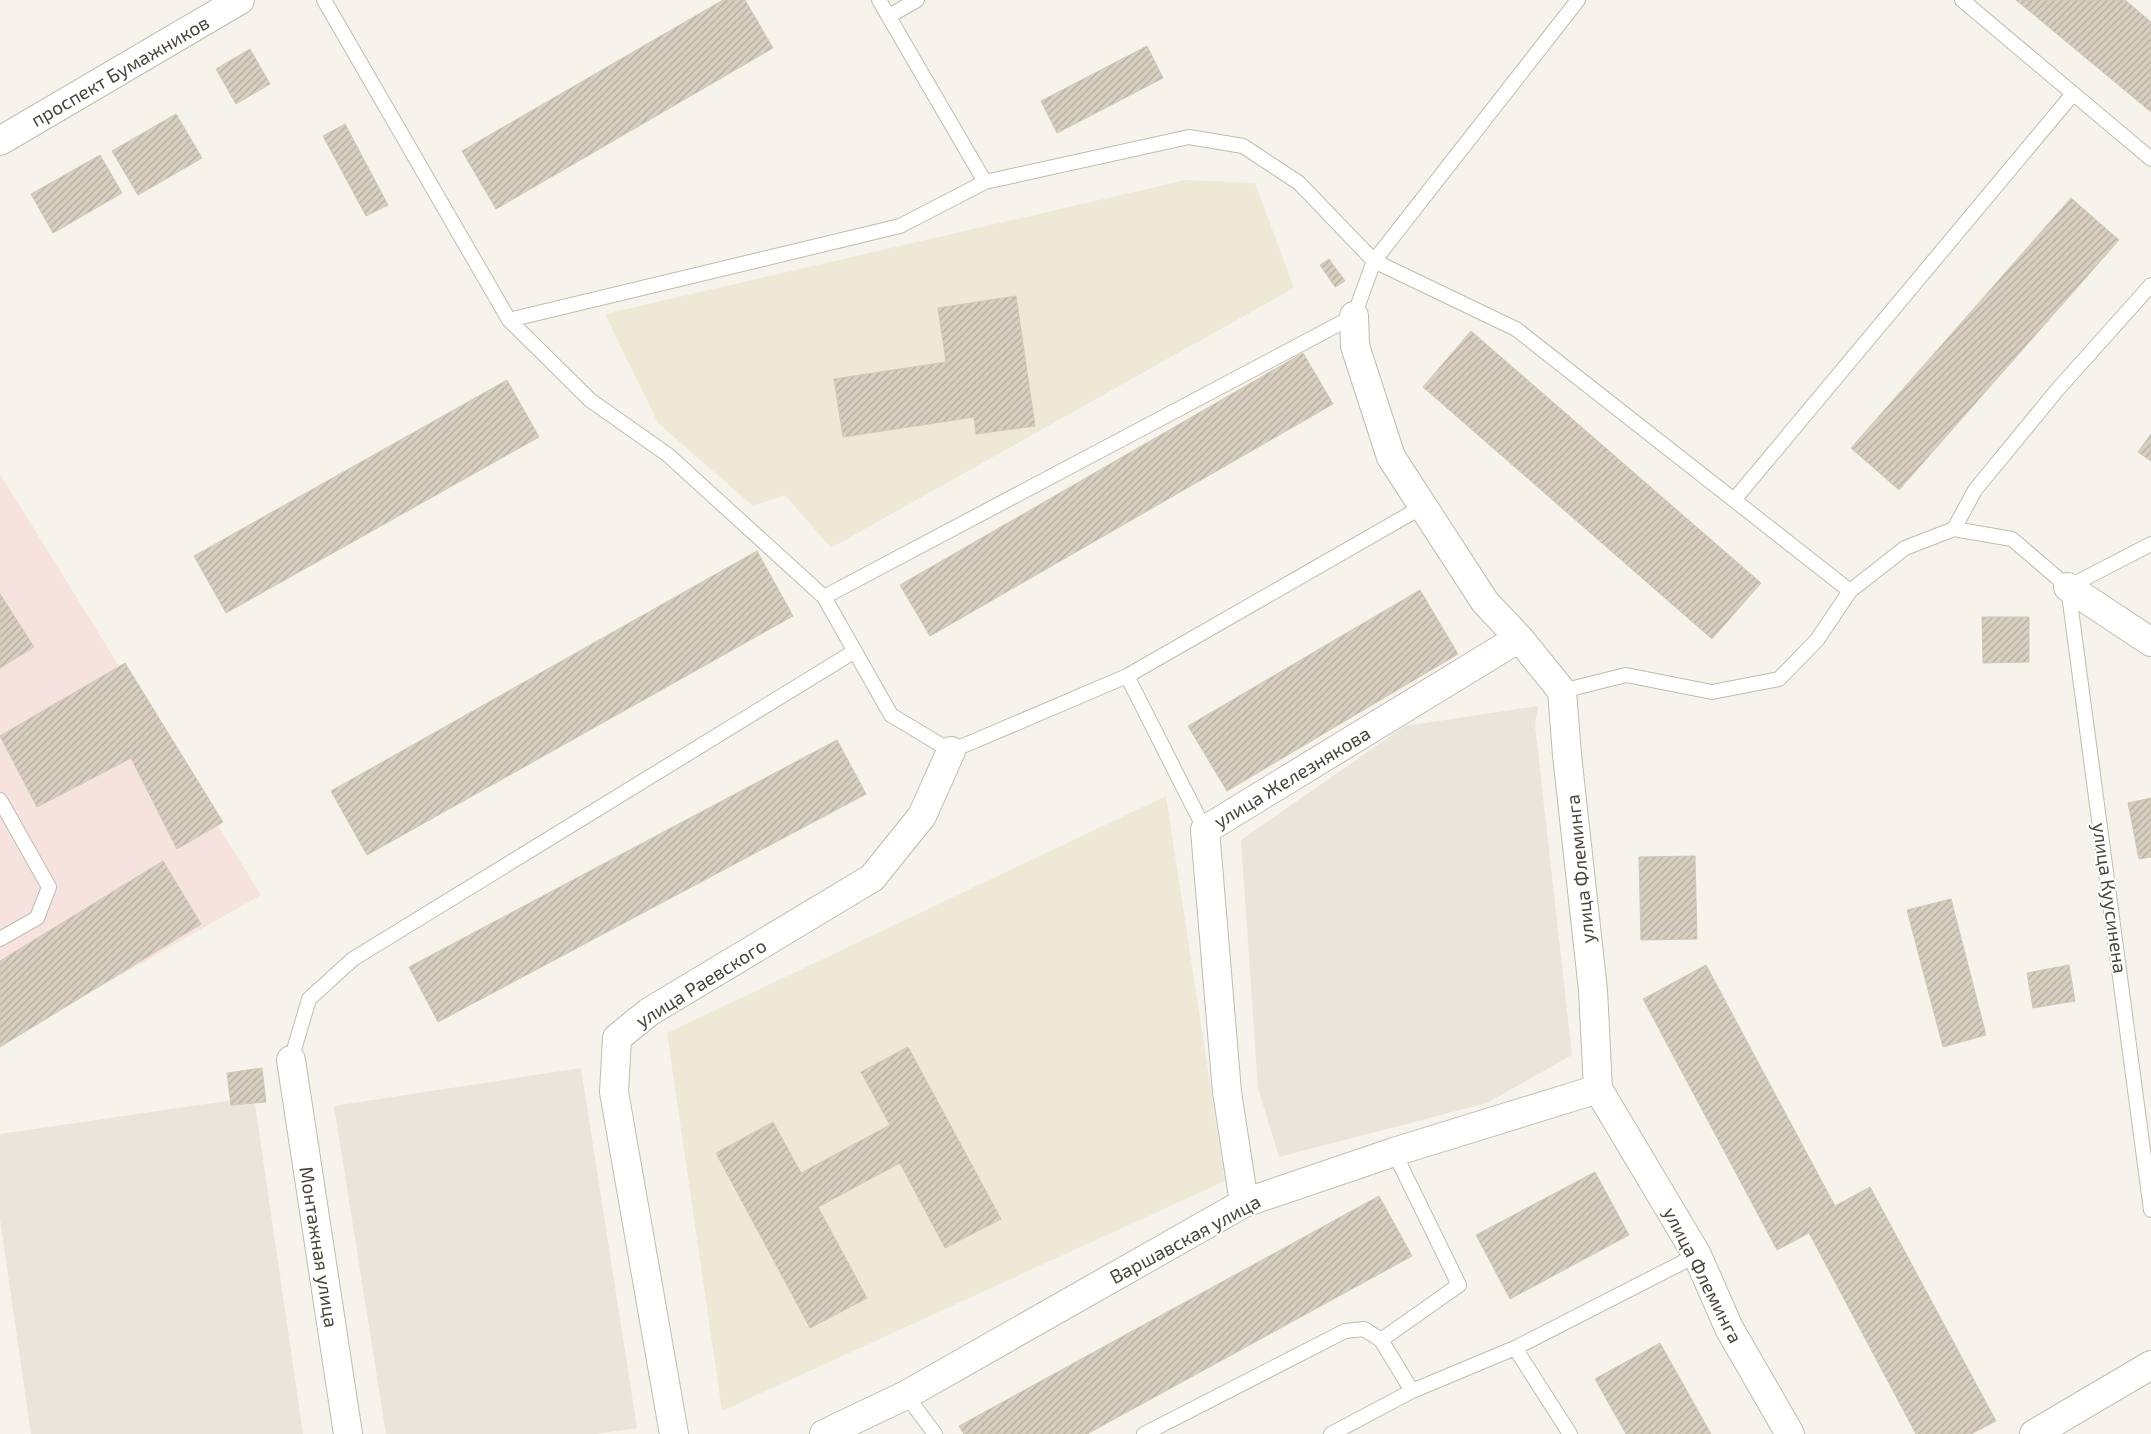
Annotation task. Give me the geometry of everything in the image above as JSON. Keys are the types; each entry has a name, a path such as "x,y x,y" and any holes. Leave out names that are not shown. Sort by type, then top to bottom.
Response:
{"street":[{"name":"проспект Бумажников","path":"0,141 238,0"},
{"path":"1354,316 1355,346 1391,457 1485,602 1519,638 1562,691"},
{"path":"2068,587 2151,642"},
{"name":"улица Железнякова","path":"1244,1203 1227,1092 1205,830 1519,638"},
{"name":"улица Флеминга","path":"1562,691 1567,755 1593,990 1598,1089 1697,1255 1730,1328 1790,1434"},
{"name":"улица Раевского","path":"674,1434 614,1092 617,1038 649,1012 872,878 922,816 951,751"},
{"name":"Монтажная улица","path":"291,1060 348,1434"},
{"name":"Варшавская улица","path":"824,1434 906,1395 1244,1203 1394,1152 1598,1089"},
{"path":"2034,1434 2151,1365"}],"lane":[{"path":"324,0 508,320 590,400 668,455 824,597 856,650 891,715 951,751 1127,676 1422,506"},
{"path":"879,0 985,182"},
{"path":"889,16 916,0"},
{"path":"824,597 1354,316 1374,261 1578,0"},
{"path":"1962,0 2072,95 2151,159"},
{"path":"1734,500 2072,95"},
{"path":"508,320 900,226 985,182 1190,137 1243,146 1299,183 1374,261 1516,328 1850,591"},
{"path":"1954,529 1975,490 2058,389 2151,285"},
{"path":"1562,691 1626,675 1712,692 1779,679 1817,640 1850,591 1905,548 1954,529 2012,540 2068,587 2151,544"},
{"name":"улица Куусинена","path":"2068,587 2151,1210"},
{"path":"291,1060 309,999 353,959 856,650"},
{"path":"1127,676 1205,830"},
{"path":"0,800 49,887 37,918 0,939"},
{"path":"1381,1340 1459,1286 1394,1152"},
{"path":"1331,1434 1412,1391 1515,1348 1697,1255"},
{"path":"1144,1434 1345,1331 1364,1329 1381,1340 1412,1391"},
{"path":"1515,1348 1570,1434"},
{"path":"906,1395 935,1434"}],"shaded area":[{"path":"1186,180 1255,183 1294,288 831,548 785,495 753,506 658,423 605,314"},
{"path":"0,474 261,895 0,1044"},
{"path":"1538,706 1535,725 1572,1055 1487,1103 1279,1157 1258,1088 1241,840 1405,726"},
{"path":"1166,796 1225,1181 722,1411 667,1033"},
{"path":"581,1068 637,1428 595,1434 386,1434 334,1106"},
{"path":"254,1097 303,1434 31,1434 0,1219 0,1134"}],"building":[{"path":"723,0 745,0 773,48 496,209 462,151"},
{"path":"2016,0 2125,0 2151,22 2151,112"},
{"path":"1147,46 1163,78 1057,133 1041,101"},
{"path":"250,49 270,84 236,104 216,69"},
{"path":"176,114 202,158 138,195 112,151"},
{"path":"345,124 388,205 366,216 323,136"},
{"path":"100,155 122,193 53,233 31,194"},
{"path":"2071,198 2119,240 1899,490 1851,448"},
{"path":"1329,259 1345,281 1335,287 1320,265"},
{"path":"1016,296 1035,426 976,434 974,417 843,437 834,379 946,362 938,308"},
{"path":"1471,331 1761,583 1712,639 1423,387"},
{"path":"1303,353 1333,404 930,636 900,585"},
{"path":"507,380 539,437 226,613 194,556"},
{"path":"2151,434 2151,461 2138,452"},
{"path":"757,551 793,616 367,855 331,791"},
{"path":"1420,590 1458,654 1227,791 1188,726"},
{"path":"0,594 34,647 0,668"},
{"path":"1982,617 2029,617 2029,662 1983,663"},
{"path":"125,663 223,822 177,849 131,758 37,807 0,736"},
{"path":"837,740 866,794 438,1022 409,967"},
{"path":"2151,798 2151,857 2139,859 2128,803"},
{"path":"1695,856 1697,939 1641,940 1639,857"},
{"path":"163,861 201,924 0,1047 0,961"},
{"path":"1951,899 1986,1035 1943,1047 1907,910"},
{"path":"1706,965 1835,1206 1870,1187 1996,1421 1971,1434 1916,1434 1809,1233 1777,1250 1643,999"},
{"path":"2069,965 2075,1001 2033,1008 2027,973"},
{"path":"908,1047 1001,1219 945,1248 900,1163 818,1207 867,1298 810,1328 716,1153 773,1122 801,1173 890,1125 861,1072"},
{"path":"262,1068 266,1102 231,1105 227,1073"},
{"path":"1595,1172 1629,1235 1510,1299 1476,1235"},
{"path":"1379,1196 1412,1256 1087,1434 964,1434 959,1426"},
{"path":"1660,1343 1711,1434 1626,1434 1595,1379"}]}
